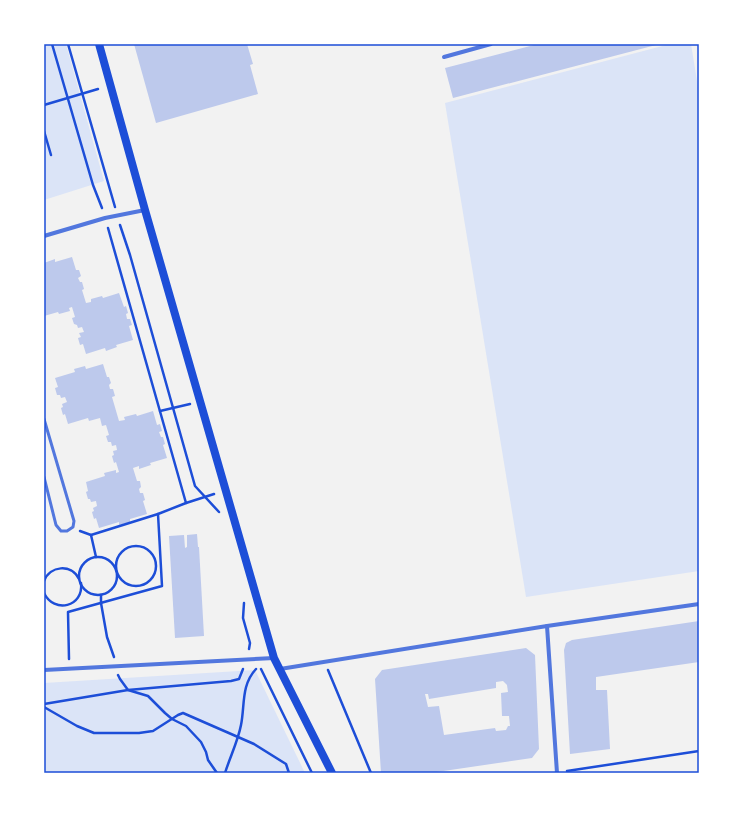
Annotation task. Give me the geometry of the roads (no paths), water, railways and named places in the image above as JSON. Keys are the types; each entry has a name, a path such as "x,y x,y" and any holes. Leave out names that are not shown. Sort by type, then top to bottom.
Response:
{"main road":[{"path":"99,44 145,210 274,658 332,773"}],"street":[{"path":"444,58 491,44"},
{"path":"44,236 105,218 145,210"},
{"path":"280,669 547,626 699,604"},
{"path":"547,626 557,772 551,773"},
{"path":"44,670 274,658"}],"lane":[{"path":"44,419 74,521 73,527 67,531 62,531 56,525 44,477"}]}
